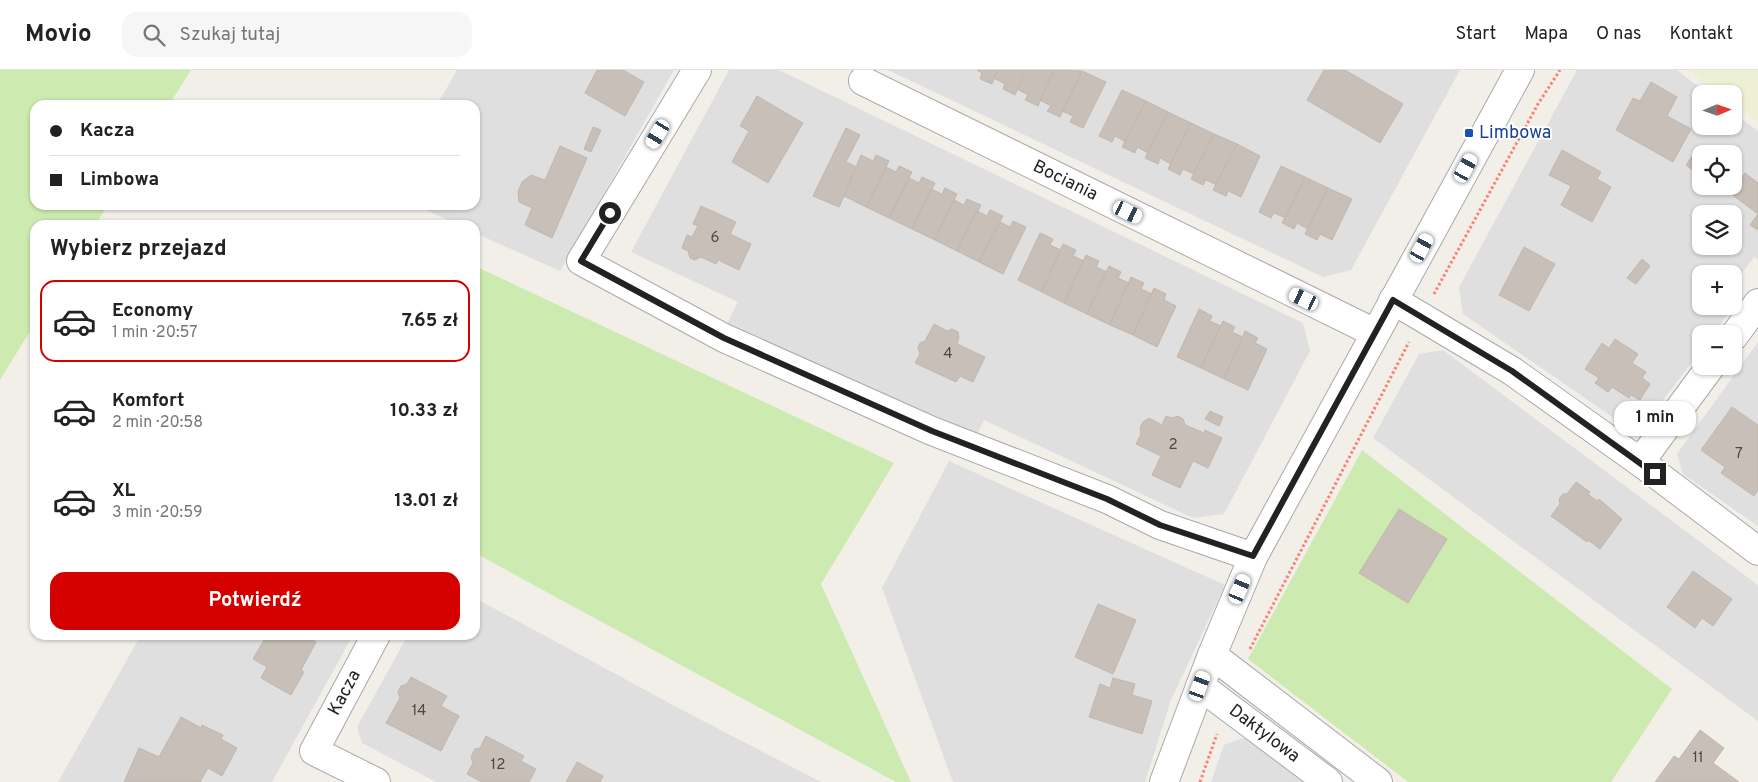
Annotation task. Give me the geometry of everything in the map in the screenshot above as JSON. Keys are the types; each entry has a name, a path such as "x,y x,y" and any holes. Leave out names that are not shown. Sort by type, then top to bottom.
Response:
{"street":[{"path":"697,70 581,261 724,338 932,431 1107,499 1160,525 1253,556"},
{"path":"1164,782 1212,655 1253,556 1520,70"},
{"name":"Bociania","path":"863,81 1375,334"},
{"path":"1393,300 1512,371 1640,462 1758,551"},
{"path":"1742,325 1758,303"},
{"path":"1640,462 1704,375"},
{"name":"Kacza","path":"373,640 314,752 376,782"},
{"path":"1212,655 1378,782"},
{"name":"Daktylowa","path":"1200,686 1328,782"}],"path":[{"path":"1236,675 1422,317 1538,104 1560,70"},
{"path":"1200,782 1226,706"}],"shaded area":[{"path":"457,70 674,70 560,271 480,235 480,220 448,220 426,210 480,210 480,100 440,100"},
{"path":"729,70 779,70 1303,323 1310,351 1224,514 1193,518 984,420 975,439 727,324 738,302 631,252"},
{"path":"888,70 1460,70 1351,270 1323,277"},
{"path":"1577,70 1677,70 1696,85 1692,85 1692,135 1742,135 1742,119 1758,131 1758,259 1754,257 1742,273 1742,265 1692,265 1692,315 1727,315 1720,325 1692,325 1692,362 1646,423 1624,425 1463,314 1459,287"},
{"path":"1758,342 1758,526 1683,474 1677,454 1734,375 1742,375 1742,364"},
{"path":"1443,350 1758,585 1758,721 1373,438 1419,354"},
{"path":"949,461 1225,585 1171,700 1145,782 953,782 882,588"},
{"path":"480,601 684,711 821,782 436,782 362,743 357,727 405,640 480,640"},
{"path":"138,640 350,640 272,782 58,782"},
{"path":"1246,737 1307,782 1211,782 1224,745"}],"green space":[{"path":"0,70 191,70 172,100 30,100 30,210 105,210 98,220 30,220 30,331 0,380"},
{"path":"1689,70 1758,70 1758,121 1742,109 1742,85 1709,85"},
{"path":"480,268 894,463 821,584 911,782 896,782 480,556"},
{"path":"1362,450 1672,689 1611,782 1408,782 1248,659"}],"building":[{"path":"597,70 623,70 644,82 625,116 585,93"},
{"path":"977,70 998,70 992,84 980,79 982,73"},
{"path":"998,70 1026,70 1015,95 1003,89 1005,84 994,78"},
{"path":"1026,70 1054,70 1038,106 1025,100 1028,95 1017,89"},
{"path":"1054,70 1082,71 1060,117 1047,111 1051,106 1040,100"},
{"path":"1324,70 1345,70 1403,104 1380,143 1307,100"},
{"path":"1082,71 1106,82 1083,128 1070,122 1073,116 1062,111"},
{"path":"1651,82 1677,97 1667,116 1691,129 1673,162 1616,130 1633,98 1640,101"},
{"path":"1122,90 1146,101 1126,142 1115,136 1112,142 1099,136"},
{"path":"757,96 803,123 768,183 732,162 749,131 740,126"},
{"path":"1146,101 1168,112 1148,153 1137,147 1135,153 1122,147"},
{"path":"1168,112 1191,123 1171,164 1160,158 1158,164 1145,158"},
{"path":"1191,123 1214,134 1194,174 1183,169 1180,175 1168,169"},
{"path":"593,127 601,130 591,152 584,149"},
{"path":"846,128 860,135 846,162 857,167 839,207 813,196"},
{"path":"1214,134 1237,144 1217,185 1206,180 1203,185 1191,179"},
{"path":"1237,144 1260,156 1241,197 1228,191 1226,196 1213,190"},
{"path":"560,146 587,158 552,238 525,225 532,208 519,202 518,192 522,182 531,175 545,180"},
{"path":"1562,150 1601,172 1597,179 1611,187 1592,222 1561,205 1571,186 1549,175"},
{"path":"861,155 873,161 876,155 889,161 866,207 844,196"},
{"path":"1692,157 1692,170 1686,165"},
{"path":"899,166 912,172 889,218 866,207 886,167 896,172"},
{"path":"1281,166 1305,177 1286,218 1274,213 1271,218 1259,212"},
{"path":"1745,173 1758,183 1758,214 1733,195 1742,195 1742,177"},
{"path":"922,177 935,183 912,229 889,218 909,178 919,183"},
{"path":"1305,177 1328,188 1308,229 1297,223 1294,229 1282,223"},
{"path":"945,188 957,194 935,240 912,229 931,189 942,194"},
{"path":"1328,188 1352,199 1332,240 1320,234 1317,240 1305,234"},
{"path":"967,199 981,205 957,251 935,240 954,200 964,205"},
{"path":"701,206 736,222 730,234 751,244 739,270 718,260 716,264 701,257 695,260 690,258 688,251 682,248 687,235 692,237 698,226 693,224"},
{"path":"990,210 1003,216 979,262 957,251 977,211 987,216"},
{"path":"1758,214 1758,230 1750,225"},
{"path":"1013,221 1026,227 1003,274 979,262 1000,222 1010,227"},
{"path":"1040,233 1053,239 1050,245 1061,250 1042,292 1018,280"},
{"path":"1063,244 1076,250 1073,256 1084,261 1064,303 1042,292"},
{"path":"1524,247 1555,264 1529,311 1499,295"},
{"path":"1086,255 1099,261 1096,267 1107,272 1087,314 1064,303"},
{"path":"1642,259 1650,266 1636,284 1627,278"},
{"path":"1109,266 1121,272 1118,278 1129,283 1110,325 1087,314"},
{"path":"1131,277 1144,283 1141,289 1152,294 1133,335 1110,325"},
{"path":"1154,288 1166,294 1164,300 1176,306 1157,347 1133,335"},
{"path":"1199,309 1212,316 1210,321 1221,326 1201,368 1177,357"},
{"path":"1223,321 1235,327 1232,332 1243,337 1224,379 1201,368"},
{"path":"934,324 947,331 952,329 958,332 957,344 985,357 973,382 960,376 956,382 915,363 920,354 918,348 920,343 925,341"},
{"path":"1245,331 1258,338 1255,343 1267,349 1248,390 1224,379"},
{"path":"1615,339 1638,354 1632,363 1646,372 1642,378 1650,384 1640,400 1631,395 1629,398 1612,387 1608,392 1595,383 1599,378 1585,369 1602,343 1609,348"},
{"path":"1732,407 1758,425 1758,490 1754,496 1721,473 1725,467 1701,450"},
{"path":"1210,411 1223,417 1219,426 1205,419"},
{"path":"1166,416 1172,418 1178,416 1183,419 1185,425 1204,433 1205,430 1222,438 1208,468 1193,461 1180,488 1152,475 1161,456 1136,444 1141,434 1140,428 1143,422 1149,418 1162,425"},
{"path":"1576,482 1590,492 1588,494 1597,501 1599,499 1622,519 1600,549 1551,516 1560,504 1559,499 1563,494 1567,494"},
{"path":"1399,509 1447,539 1408,603 1359,573"},
{"path":"1693,571 1732,599 1713,626 1702,618 1695,628 1667,607"},
{"path":"1098,604 1136,620 1113,674 1075,657"},
{"path":"264,640 312,640 316,642 301,670 304,672 291,695 261,678 267,667 253,659"},
{"path":"411,677 447,696 441,706 459,716 441,751 386,723 400,698 398,692 401,686 407,684"},
{"path":"1113,678 1135,684 1132,695 1152,701 1142,734 1089,717 1100,684 1110,688"},
{"path":"181,717 201,728 202,725 223,735 221,739 237,748 222,776 208,768 200,782 124,782 139,748 159,757"},
{"path":"1700,730 1724,748 1713,763 1739,782 1655,782 1674,756 1679,759"},
{"path":"486,736 524,756 521,761 536,769 529,782 482,782 467,774 473,763 471,757 475,749 480,748"},
{"path":"577,762 603,776 600,782 566,782"}],"place":[{"name":"Limbowa","path":"1469,133"}],"route":[{"path":"610,213 581,261 724,338 932,431 1107,499 1160,525 1253,556 1393,300 1512,371 1655,474"}]}
